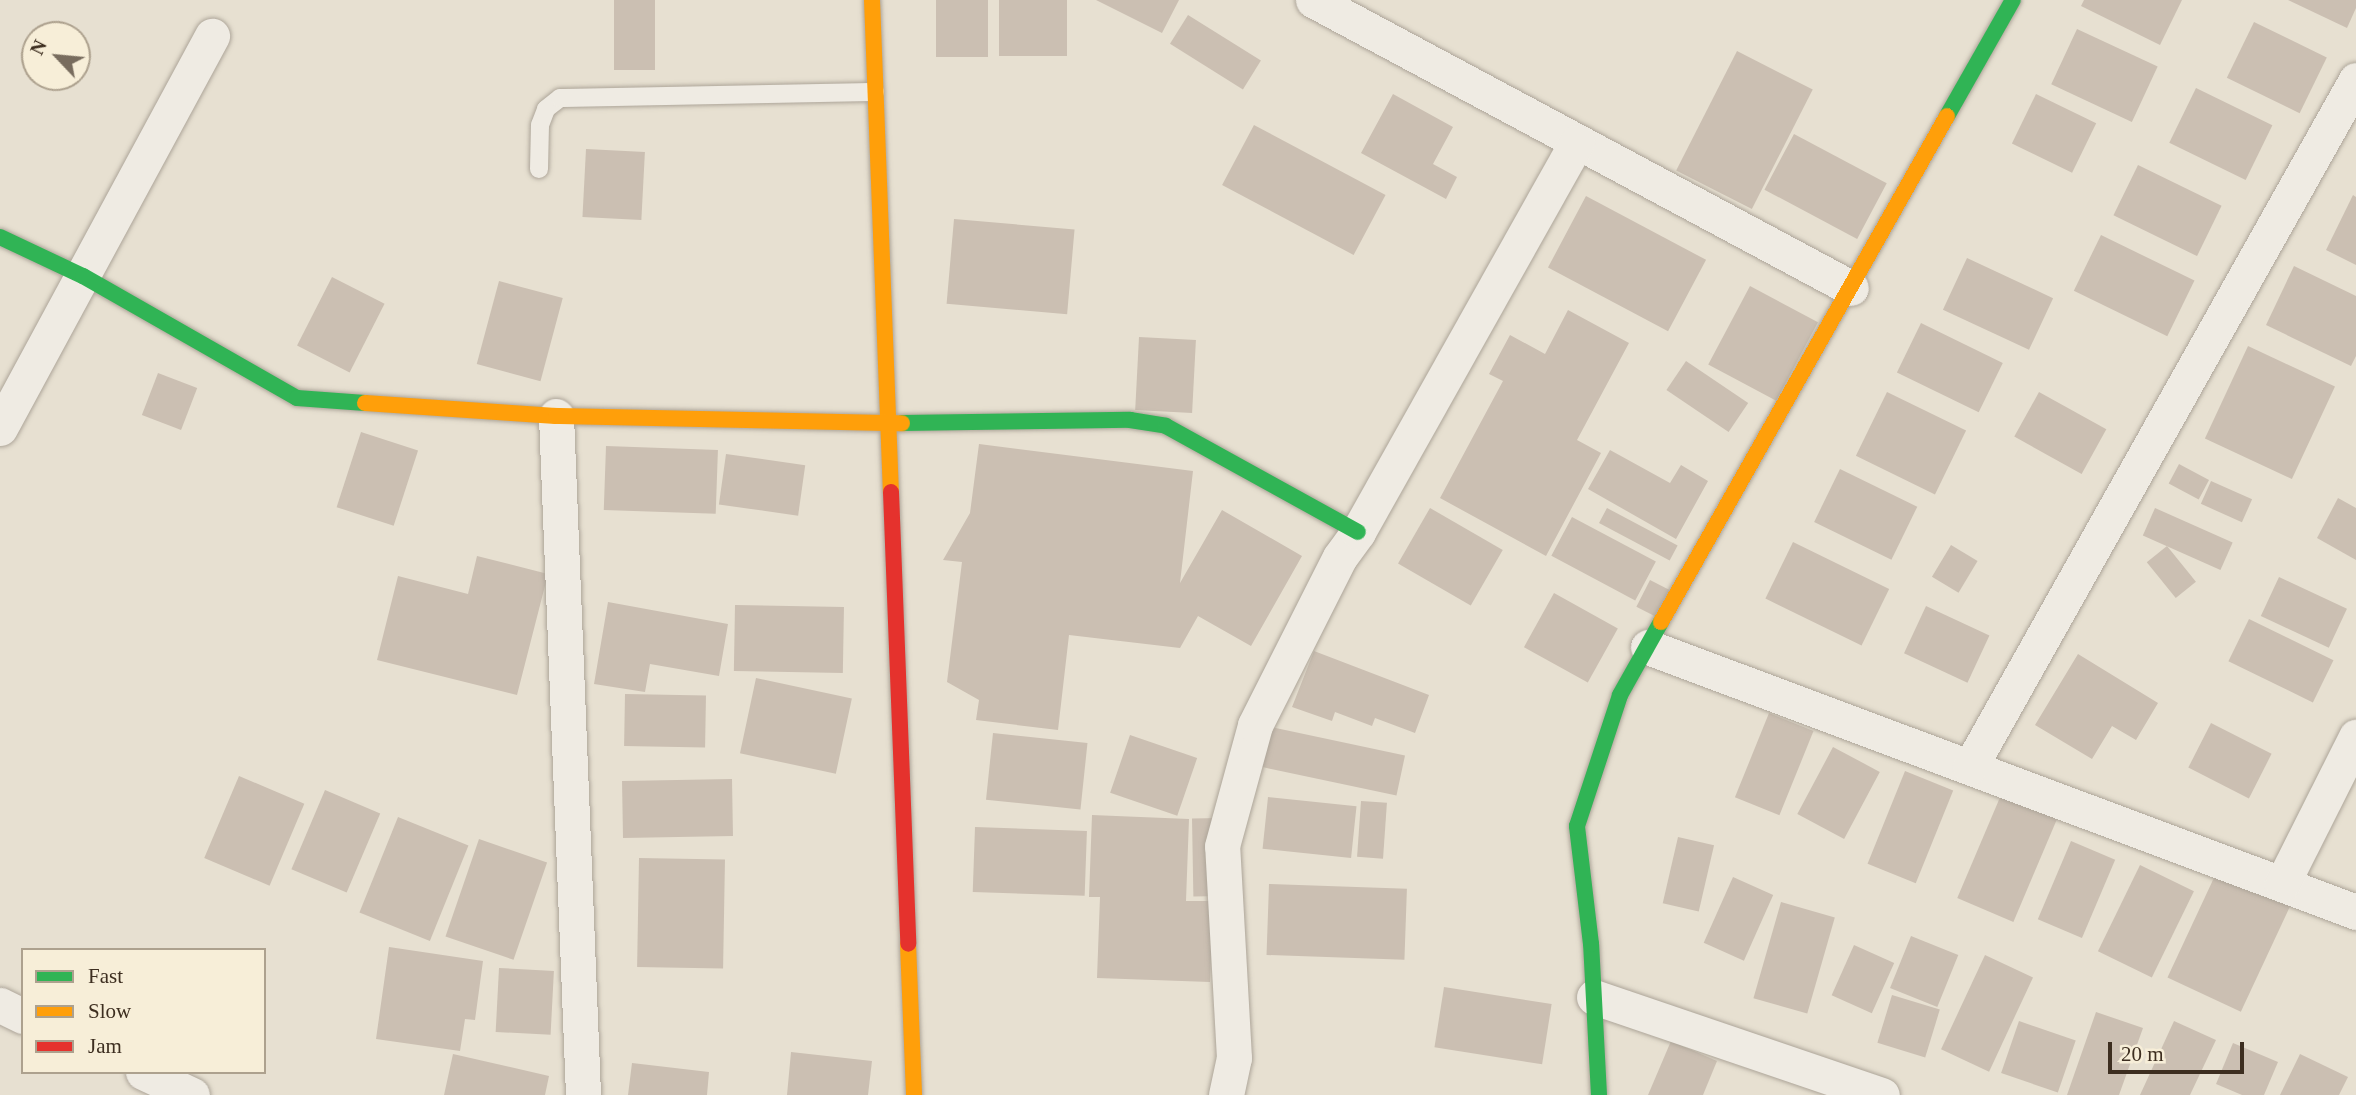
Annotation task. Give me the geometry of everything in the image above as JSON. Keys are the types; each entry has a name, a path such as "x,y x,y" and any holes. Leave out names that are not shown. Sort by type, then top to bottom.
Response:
{"street":[{"path":"872,0 914,1095"},
{"path":"1313,0 1851,288"},
{"path":"1599,1095 1594,997 1577,826 1620,695 2013,0"},
{"path":"0,428 212,36"},
{"path":"1970,767 2356,80"},
{"path":"1226,1095 1234,1058 1222,846 1255,725 1340,557 1358,532 1577,142"},
{"path":"0,237 83,276 297,398 556,416 889,423 1130,420 1166,426 1358,532"},
{"path":"556,416 583,1095"},
{"path":"1648,647 2356,912"},
{"path":"2282,884 2356,737"},
{"path":"1594,997 1882,1095"},
{"path":"0,1005 21,1015"},
{"path":"147,1074 192,1095"}],"lane":[{"path":"539,169 540,125 546,110 560,98 875,92"}],"building":[{"path":"614,0 655,0 655,70 614,70"},
{"path":"936,0 988,0 988,57 936,57"},
{"path":"999,0 1067,0 1067,56 999,56"},
{"path":"1096,0 1179,0 1162,33"},
{"path":"2084,0 2182,0 2160,45 2081,6"},
{"path":"2288,0 2356,0 2356,8 2347,28"},
{"path":"1188,15 1261,61 1243,89 1170,44"},
{"path":"2254,22 2327,58 2300,113 2227,78"},
{"path":"2077,29 2158,67 2132,122 2051,84"},
{"path":"1737,51 1813,90 1752,209 1676,170"},
{"path":"2196,88 2272,125 2246,180 2169,143"},
{"path":"1393,94 1453,127 1433,164 1457,177 1446,199 1361,153"},
{"path":"2036,94 2096,123 2072,173 2012,143"},
{"path":"1254,125 1386,195 1354,255 1222,185"},
{"path":"1794,134 1887,183 1857,239 1764,190"},
{"path":"586,149 645,152 641,220 582,217"},
{"path":"2138,165 2222,206 2197,256 2113,215"},
{"path":"2353,195 2356,197 2356,265 2326,250"},
{"path":"1586,196 1706,260 1668,331 1548,268"},
{"path":"954,219 1075,230 1067,314 947,304"},
{"path":"2101,235 2194,281 2167,336 2074,291"},
{"path":"1967,258 2053,298 2029,350 1943,310"},
{"path":"2294,266 2356,296 2356,356 2351,366 2266,325"},
{"path":"332,277 385,304 350,372 297,346"},
{"path":"499,281 563,298 540,381 477,364"},
{"path":"1750,286 1818,322 1776,401 1708,365"},
{"path":"1568,310 1629,343 1577,440 1601,453 1546,556 1440,498 1503,381 1489,374 1510,335 1545,354"},
{"path":"1921,323 2003,363 1979,412 1897,372"},
{"path":"1139,337 1196,340 1192,413 1135,410"},
{"path":"2248,346 2335,387 2292,479 2205,438"},
{"path":"1686,361 1748,403 1729,432 1666,390"},
{"path":"158,373 197,388 181,430 142,415"},
{"path":"1887,392 1966,431 1935,494 1856,456"},
{"path":"2039,392 2106,429 2082,474 2014,437"},
{"path":"361,432 418,451 394,526 337,507"},
{"path":"979,444 1193,471 1180,583 1222,510 1302,556 1251,646 1198,616 1180,648 1069,635 1058,730 976,720 979,700 947,682 962,562 943,560 970,513"},
{"path":"606,446 718,450 716,514 604,510"},
{"path":"1610,450 1670,483 1681,465 1708,481 1676,539 1588,489"},
{"path":"726,454 805,465 798,516 719,505"},
{"path":"2179,464 2209,480 2199,499 2169,483"},
{"path":"1840,469 1917,507 1891,560 1814,522"},
{"path":"2211,481 2252,499 2242,522 2201,504"},
{"path":"2338,498 2356,508 2356,560 2317,538"},
{"path":"1430,508 1503,550 1471,605 1398,563"},
{"path":"1607,508 1678,546 1670,561 1599,523"},
{"path":"2155,508 2233,543 2220,570 2143,535"},
{"path":"1572,517 1656,562 1635,600 1551,556"},
{"path":"1793,542 1889,589 1862,646 1765,599"},
{"path":"1951,545 1978,561 1959,593 1932,577"},
{"path":"2167,546 2196,582 2176,598 2147,562"},
{"path":"477,556 548,574 517,695 377,660 398,576 468,594"},
{"path":"2279,577 2347,609 2329,648 2261,616"},
{"path":"1650,580 1675,593 1661,619 1636,607"},
{"path":"1554,593 1618,628 1588,683 1524,647"},
{"path":"608,602 728,624 719,676 650,664 645,692 594,684"},
{"path":"735,605 844,607 843,673 734,671"},
{"path":"1926,606 1989,636 1967,683 1904,653"},
{"path":"2249,619 2333,660 2313,702 2228,661"},
{"path":"1314,651 1429,695 1415,733 1375,718 1372,726 1335,712 1332,721 1292,707"},
{"path":"2078,654 2158,703 2136,740 2112,726 2092,759 2035,725"},
{"path":"756,678 852,698 836,774 740,753"},
{"path":"625,694 706,695 705,747 624,746"},
{"path":"1769,713 1814,731 1779,815 1735,797"},
{"path":"2211,723 2272,754 2249,798 2188,768"},
{"path":"1271,727 1405,755 1396,796 1262,767"},
{"path":"993,733 1087,743 1080,810 986,800"},
{"path":"1130,735 1197,758 1177,816 1110,793"},
{"path":"1833,747 1880,772 1844,839 1797,814"},
{"path":"1905,771 1953,790 1916,883 1868,864"},
{"path":"239,776 304,804 270,886 204,858"},
{"path":"732,779 733,836 623,838 622,781"},
{"path":"325,790 380,813 347,893 291,869"},
{"path":"2001,795 2057,819 2013,922 1957,898"},
{"path":"1268,797 1357,806 1351,858 1263,849"},
{"path":"1361,801 1387,803 1383,859 1357,857"},
{"path":"1092,815 1189,819 1186,901 1213,901 1210,982 1097,978 1100,897 1089,897"},
{"path":"398,817 468,845 430,941 359,912"},
{"path":"1192,818 1220,818 1221,896 1193,896"},
{"path":"975,827 1087,831 1085,896 973,892"},
{"path":"1678,837 1714,845 1699,912 1663,903"},
{"path":"479,839 547,862 514,960 445,936"},
{"path":"2071,841 2115,860 2082,938 2038,919"},
{"path":"639,858 725,860 723,968 637,967"},
{"path":"2140,865 2194,891 2152,978 2098,951"},
{"path":"2219,867 2292,901 2241,1012 2167,978"},
{"path":"1733,877 1773,895 1744,961 1704,943"},
{"path":"1269,884 1407,889 1404,960 1267,955"},
{"path":"1781,902 1835,917 1807,1014 1753,998"},
{"path":"1911,936 1958,955 1937,1007 1890,988"},
{"path":"1854,945 1894,963 1872,1013 1832,995"},
{"path":"389,947 483,961 475,1020 465,1019 460,1051 376,1039"},
{"path":"1985,955 2033,977 1989,1072 1941,1049"},
{"path":"499,968 554,971 551,1035 496,1032"},
{"path":"1444,987 1552,1004 1542,1064 1434,1047"},
{"path":"1892,995 1940,1010 1925,1057 1877,1043"},
{"path":"2096,1012 2143,1028 2119,1095 2067,1095"},
{"path":"2019,1021 2076,1041 2058,1093 2001,1073"},
{"path":"2174,1021 2216,1040 2190,1095 2140,1095"},
{"path":"1671,1041 1717,1061 1703,1095 1648,1095"},
{"path":"2233,1043 2278,1062 2264,1095 2242,1095 2216,1084"},
{"path":"791,1052 872,1061 868,1095 787,1095"},
{"path":"453,1054 549,1076 545,1095 444,1095"},
{"path":"2300,1054 2348,1077 2339,1095 2280,1095"},
{"path":"632,1063 709,1072 707,1095 628,1095"}],"traffic: fast":[{"path":"1947,116 2013,0"},
{"path":"0,237 83,276 297,398 365,403"},
{"path":"902,423 1130,420 1166,426 1358,532"},
{"path":"1599,1095 1591,944 1577,826 1620,695 1661,622"}],"traffic: slow":[{"path":"872,0 891,492"},
{"path":"1661,622 1947,116"},
{"path":"365,403 556,416 902,423"},
{"path":"908,944 914,1095"}],"traffic: jam":[{"path":"891,492 908,944"}]}
